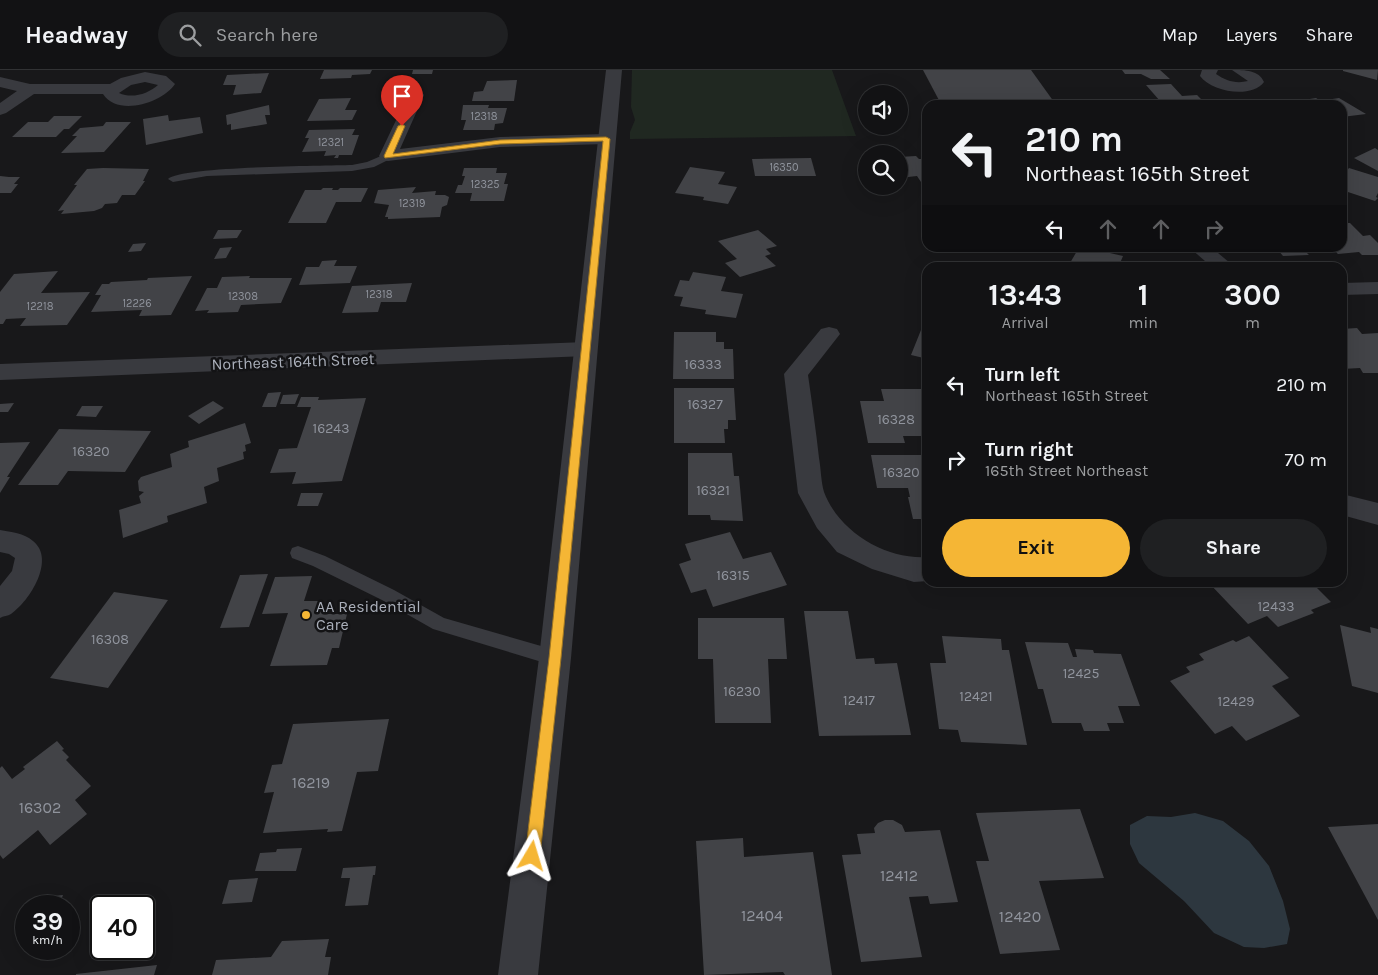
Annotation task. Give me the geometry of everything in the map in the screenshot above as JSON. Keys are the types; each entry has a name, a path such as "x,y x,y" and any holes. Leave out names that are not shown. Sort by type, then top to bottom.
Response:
{"street":[{"path":"518,975 555,658 614,70"},
{"path":"1210,70 1208,76 1218,82 1242,87 1256,82 1255,78 1240,70"},
{"path":"0,82 30,89 113,89"},
{"path":"0,110 30,89"},
{"path":"388,156 416,95"},
{"path":"388,156 500,142 606,139"},
{"path":"1205,252 1218,262"},
{"path":"1347,289 1378,288"},
{"path":"829,334 796,374 811,493 827,520 847,544 882,561 921,569"},
{"name":"Northeast 164th Street","path":"0,372 586,349"},
{"path":"1347,505 1378,514"},
{"path":"0,541 16,543 25,549 29,559 29,570 22,583 0,605"}],"lane":[{"path":"173,179 207,173 352,168 370,165 388,156"},
{"path":"298,553 319,561 380,591 439,624 555,658"}],"shaded area":[{"path":"632,70 832,70 856,136 630,139 630,132 635,120 631,107"},
{"path":"1195,813 1223,821 1249,841 1269,866 1283,901 1290,929 1287,944 1264,948 1244,947 1214,933 1184,901 1139,863 1130,844 1130,825 1147,816 1171,817"}],"building":[{"path":"324,70 372,70 370,74 352,75 351,78 320,79"},
{"path":"413,70 433,70 432,74 412,74"},
{"path":"923,70 1031,70 1053,100 939,100"},
{"path":"1122,70 1160,70 1170,79 1151,79 1141,74 1125,74"},
{"path":"1343,70 1378,70 1377,80 1343,71"},
{"path":"269,73 261,93 233,95 236,85 223,85 227,75"},
{"path":"517,80 514,101 472,101 474,92 483,91 487,81"},
{"path":"1171,84 1182,96 1197,95 1202,100 1159,100 1146,85"},
{"path":"351,98 345,110 357,110 352,120 307,121 319,99"},
{"path":"1316,98 1319,100 1303,100"},
{"path":"1339,98 1342,100 1326,100"},
{"path":"1347,103 1366,114 1347,116"},
{"path":"269,105 270,115 265,115 267,124 231,130 231,124 227,125 226,115"},
{"path":"463,105 489,105 488,108 507,108 503,123 495,124 494,130 463,130 466,120 461,120"},
{"path":"168,115 169,121 200,117 203,133 146,145 143,119"},
{"path":"54,116 82,116 69,129 64,129 56,137 12,137 28,122 48,122"},
{"path":"106,122 131,122 104,152 61,153 77,136 72,136 80,128 103,126"},
{"path":"355,129 352,135 359,135 352,155 339,155 338,158 334,158 336,155 324,156 326,151 302,152 309,138 305,138 309,130"},
{"path":"1375,148 1378,150 1378,171 1354,158"},
{"path":"908,156 916,156 922,159 922,184 917,176 908,177"},
{"path":"811,158 816,176 755,176 752,159"},
{"path":"690,167 725,172 718,184 737,187 728,204 703,200 704,197 675,193"},
{"path":"464,168 497,168 496,173 507,173 504,184 508,184 504,201 470,201 472,193 455,193 458,185 462,185 465,176 462,176"},
{"path":"1349,168 1378,177 1378,193 1376,197 1378,198 1375,201 1347,192 1347,170"},
{"path":"87,169 149,169 143,181 145,181 135,195 122,195 117,203 105,204 102,208 94,211 61,214 64,210 58,211 77,185 74,185"},
{"path":"0,176 20,177 14,184 18,184 11,193 0,193"},
{"path":"416,187 412,193 436,191 435,195 449,197 447,205 442,207 440,217 388,219 388,217 385,217 389,205 374,203 378,190"},
{"path":"323,188 338,190 340,188 368,188 361,202 336,202 326,223 288,223 305,190 321,190"},
{"path":"1347,223 1350,223 1363,236 1370,235 1378,243 1378,255 1362,255 1359,252 1338,254 1336,252 1347,252"},
{"path":"218,230 242,230 237,238 213,239"},
{"path":"758,230 777,246 766,249 771,254 765,256 776,266 740,277 725,263 737,259 718,241"},
{"path":"146,243 141,251 128,252 133,244"},
{"path":"232,247 226,258 214,259 220,248"},
{"path":"1076,252 1106,252 1123,256 1120,262 1071,262"},
{"path":"1280,252 1306,252 1309,255 1283,256"},
{"path":"337,260 334,266 357,266 350,283 299,285 306,267 319,267 322,261"},
{"path":"58,271 41,293 90,292 67,325 20,326 26,318 6,319 3,324 0,324 0,292 14,274"},
{"path":"693,272 726,277 721,291 743,294 736,318 705,314 706,310 680,306 683,297 674,296 680,280 689,281"},
{"path":"192,276 171,315 139,316 142,310 91,312 101,295 95,295 102,284 147,280 148,278"},
{"path":"250,276 249,278 292,278 281,303 241,305 238,312 207,313 209,310 195,311 207,288 217,288 222,277"},
{"path":"412,283 406,302 381,302 378,312 342,313 352,286"},
{"path":"1357,328 1362,334 1378,333 1378,373 1363,373 1360,368 1347,369 1347,329"},
{"path":"921,330 922,330 922,358 911,355"},
{"path":"674,332 716,332 716,342 724,342 724,349 733,349 734,379 673,379"},
{"path":"674,388 734,388 736,420 728,420 728,429 724,429 725,443 674,443"},
{"path":"881,389 922,389 922,436 903,436 905,443 868,443 860,401 884,401"},
{"path":"281,392 276,407 262,407 268,393"},
{"path":"299,394 295,404 280,404 283,395"},
{"path":"301,397 319,397 318,400 366,398 342,481 292,484 296,472 270,473 279,449 297,448 311,407 297,407"},
{"path":"213,401 224,408 199,424 188,416"},
{"path":"14,403 8,412 0,412 0,404"},
{"path":"82,406 103,406 96,417 76,416"},
{"path":"245,423 251,443 245,445 244,459 217,468 219,481 204,487 207,503 167,516 168,522 123,538 119,510 141,503 139,496 144,492 139,491 138,481 141,477 172,467 170,454 189,447 188,441"},
{"path":"59,429 151,431 125,472 68,471 58,485 18,485"},
{"path":"30,442 7,477 10,477 0,493 0,443"},
{"path":"688,453 732,453 734,476 739,476 743,521 711,520 710,515 688,515"},
{"path":"871,455 922,455 922,519 913,519 908,488 877,488"},
{"path":"301,493 323,493 318,506 297,506"},
{"path":"730,532 743,559 771,552 787,585 713,607 706,589 691,593 679,564 691,560 685,544"},
{"path":"268,574 249,627 220,628 240,575"},
{"path":"312,576 304,601 320,601 318,608 328,608 326,614 347,614 339,648 332,648 327,665 270,666 288,613 262,614 275,577"},
{"path":"1213,587 1316,587 1331,602 1311,610 1314,613 1278,627 1267,616 1248,624"},
{"path":"114,592 168,600 108,688 50,678"},
{"path":"804,611 848,611 856,659 874,658 875,664 897,663 911,735 819,736"},
{"path":"698,618 784,618 787,659 768,659 771,723 715,723 713,659 698,659"},
{"path":"1340,625 1371,633 1370,627 1378,629 1378,693 1352,686"},
{"path":"942,636 1001,639 1002,650 1009,650 1027,745 961,742 958,730 939,729 930,663 946,663"},
{"path":"1249,636 1289,678 1272,686 1300,716 1246,741 1232,726 1215,734 1170,681 1190,672 1186,667 1204,660 1199,654 1233,640 1236,642"},
{"path":"1025,642 1068,643 1073,657 1077,657 1075,649 1093,650 1094,653 1121,654 1140,706 1118,706 1124,723 1107,723 1110,731 1084,731 1081,723 1052,723 1043,689 1038,689"},
{"path":"389,719 378,771 357,772 342,831 327,832 328,829 263,833 274,792 264,793 272,765 282,764 293,724"},
{"path":"57,741 69,757 66,760 91,786 75,800 87,814 50,845 38,830 3,859 0,855 0,768 2,766 12,779 25,769 23,767"},
{"path":"1080,809 1104,878 1039,881 1060,950 1000,954 976,861 989,861 976,813"},
{"path":"885,820 893,820 902,825 905,832 940,830 958,902 930,904 928,896 909,897 922,957 861,962 842,855 861,854 857,834 875,833 874,828 878,823"},
{"path":"1378,824 1378,920 1328,827"},
{"path":"743,838 744,857 813,852 832,975 785,975 783,972 704,975 696,841"},
{"path":"302,848 296,871 255,871 260,853 276,852 277,849"},
{"path":"376,866 368,905 345,906 350,878 341,878 343,868"},
{"path":"258,878 252,902 222,904 229,880"},
{"path":"329,939 325,957 331,957 328,975 212,975 216,960 271,957 282,941"},
{"path":"157,965 154,975 76,975 76,974"}],"place":[{"name":"AA Residential Care","path":"306,615"}],"route":[{"path":"402,126 388,156 500,142 606,139 555,658 532,856"}]}
